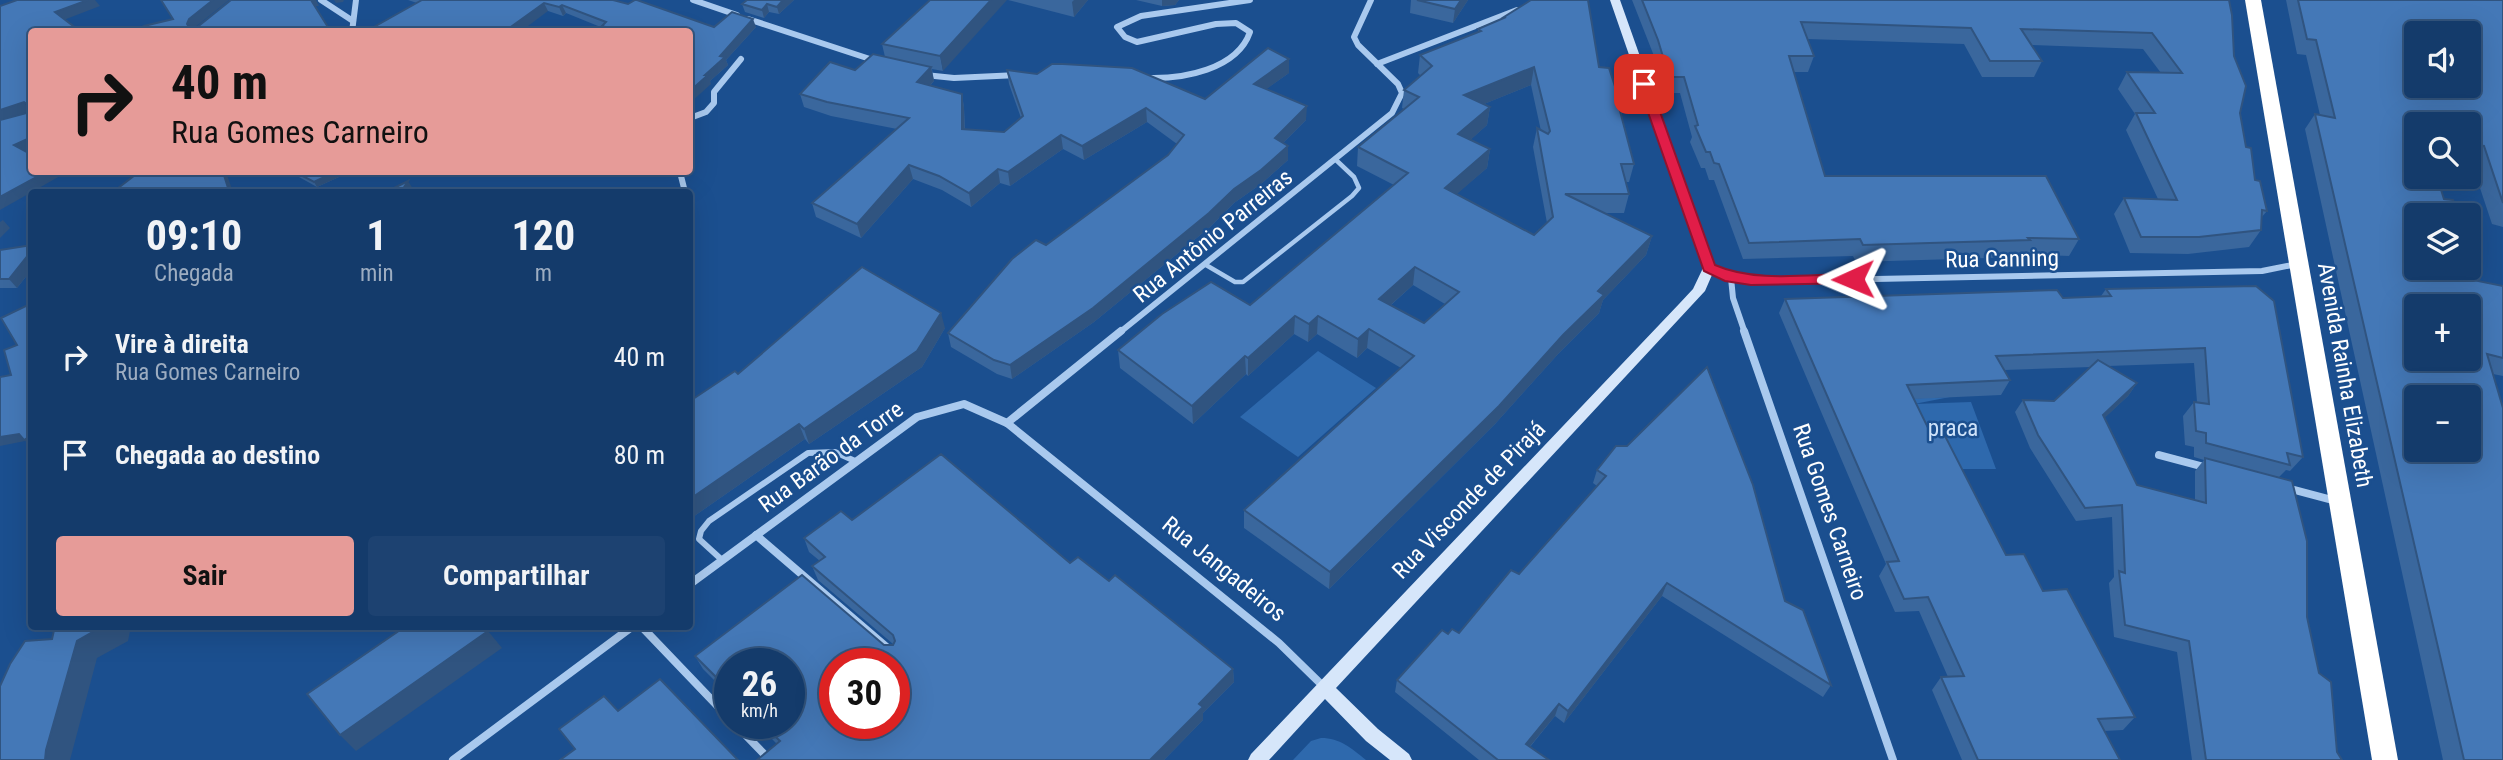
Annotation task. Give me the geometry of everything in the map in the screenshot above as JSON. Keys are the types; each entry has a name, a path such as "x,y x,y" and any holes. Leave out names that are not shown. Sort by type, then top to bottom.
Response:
{"highway":[{"name":"Avenida Rainha Elizabeth","path":"2253,0 2385,760"}],"main road":[{"path":"1615,0 1709,268"},
{"name":"Rua Visconde de Pirajá","path":"1257,760 1684,307 1698,291 1709,268"},
{"name":"Rua Jangadeiros","path":"1324,687 1372,736 1403,760"}],"street":[{"path":"321,0 353,21"},
{"path":"353,28 356,0"},
{"path":"693,0 887,64"},
{"path":"1139,78 1189,76 1209,70 1225,61 1248,40 1250,32 1236,23 1216,24 1137,42 1127,40 1121,34 1117,27 1121,22 1142,15 1216,7 1250,0"},
{"path":"1371,0 1354,37 1358,45 1377,64 1531,5"},
{"path":"693,117 706,112 713,103 714,92 741,59"},
{"name":"Rua Antônio Parreiras","path":"1007,423 1381,124 1399,103 1402,93 1398,84 1377,64"},
{"path":"912,71 954,78 1030,74"},
{"name":"Rua Canning","path":"1709,268 1731,278 1772,281 2262,271 2298,264"},
{"name":"Rua Gomes Carneiro","path":"1731,278 1734,298 1893,760"},
{"name":"Rua Barão da Torre","path":"693,582 917,417 964,404 1007,423"},
{"name":"Rua Jangadeiros","path":"1007,423 1279,643 1324,687"},
{"path":"2159,455 2224,472"},
{"path":"2276,485 2340,502"},
{"path":"756,535 887,648"},
{"path":"453,760 628,630"},
{"path":"645,630 714,702"},
{"path":"750,739 765,755"}],"lane":[{"path":"1206,265 1235,282 1243,282 1352,197 1359,188 1354,177 1336,160"},
{"path":"722,560 699,539 701,531 709,521 808,453 835,452 855,461"}],"green space":[{"path":"1318,351 1376,388 1298,457 1240,417"},
{"name":"praca","path":"1950,397 1914,404 1971,402 1996,469 1959,469 1899,399"},
{"path":"1321,738 1340,742 1366,760 1293,760 1311,741"}],"building":[{"path":"17,0 88,0 55,12 76,28 28,28 28,105 24,102 0,110 0,6"},
{"path":"161,0 213,0 189,19 187,24 189,28 140,28 173,19"},
{"path":"231,0 311,0 328,28 196,28"},
{"path":"422,0 613,0 628,4 637,0 714,27 732,12 753,19 720,56 725,57 693,88 693,28 609,28 602,26 606,22 562,5 559,7 544,3 510,28 372,28"},
{"path":"747,0 783,0 777,7 767,4 762,10 742,4"},
{"path":"930,0 991,0 940,56 882,44"},
{"path":"1417,0 1461,0 1455,9"},
{"path":"1531,0 1588,0 1599,67 1609,68 1623,111 1620,111 1634,164 1621,164 1629,194 1565,194 1652,236 1598,291 1604,295 1563,335 1499,406 1330,572 1244,510 1414,356 1369,329 1358,339 1318,316 1309,324 1295,316 1248,358 1245,356 1192,406 1118,350 1162,314 1211,282 1250,305 1408,173 1358,147 1419,97 1404,90 1432,66 1420,55 1481,31 1478,29","holes":["1534,67 1550,131 1548,134 1537,128 1553,217 1534,235 1445,188 1490,149 1458,134 1490,107 1464,95","1415,267 1459,292 1424,323 1379,299"]},
{"path":"1642,0 2229,0 2234,56 2246,86 2240,113 2246,147 2251,148 2255,180 2260,181 2267,211 2262,210 2261,230 2199,237 2141,237 2124,198 2177,200 2136,113 2155,113 2127,72 2182,73 2152,33 2021,29 2042,61 1990,61 1971,28 1801,22 1814,56 1789,56 1825,176 2046,176 2079,239 2028,238 2030,240 1863,245 1860,239 1749,243 1719,164 1714,163 1710,152 1706,152 1695,126 1698,125 1684,77 1669,77"},
{"path":"2298,0 2503,0 2503,203 2484,146 2481,146 2481,112 2404,112 2404,189 2441,189 2444,199 2453,200 2454,203 2404,203 2404,280 2473,280 2503,286 2503,358 2487,354 2503,408 2503,760 2464,760 2315,114 2335,118 2316,40 2307,39"},
{"path":"1268,48 1289,59 1254,84 1307,106 1275,138 1288,146 1093,308 1010,365 994,360 948,333 1012,259 1036,240 1046,245 1168,155 1184,135 1146,108 1082,146 1061,135 1008,172 998,169 969,193 939,176 909,165 857,224 812,203 909,118 800,94 830,62 855,70 873,54 931,67 917,82 962,94 962,129 1004,132 1023,116 1007,70 1037,74 1052,64 1132,68 1205,99"},
{"path":"27,113 28,139 14,145 28,153 28,175 40,175 0,197 0,120"},
{"path":"135,175 224,175 228,189 117,189"},
{"path":"301,175 329,175 314,182"},
{"path":"408,181 403,189 392,189"},
{"path":"28,246 28,255 9,279 0,279 0,250"},
{"path":"862,267 941,313 917,351 804,429 799,424 693,497 693,399 735,371 738,374"},
{"path":"2256,286 2274,301 2303,457 2287,453 2290,465 2206,443 2206,433 2196,431 2194,402 2209,404 2205,348 1996,356 2010,380 1907,385 1930,432 1942,430 2006,555 2024,554 2043,591 2067,589 2135,717 2098,719 2120,760 1978,760 1941,677 1964,676 1928,597 1904,599 1887,562 1899,561 1785,299 2057,290 2063,298 2111,296 2106,289"},
{"path":"28,305 28,438 24,440 19,434 0,437 0,377 11,375 4,350 17,345 1,318"},
{"path":"2098,360 2137,383 2103,415 2137,485 2206,503 2205,458 2292,481 2307,541 2307,617 2319,673 2331,682 2337,752 2342,760 2206,760 2189,641 2125,625 2119,571 2125,573 2122,505 2085,508 2038,435 2023,400 2054,401"},
{"path":"1707,367 1753,485 1785,601 1803,610 1831,685 1667,583 1568,711 1559,704 1526,744 1549,760 1498,760 1397,680 1442,630 1448,634 1452,629 1459,633 1511,570 1519,574 1606,476 1597,470 1616,446 1627,446"},
{"path":"941,454 1070,563 1078,557 1109,581 1115,575 1233,669 1199,704 1203,707 1150,760 757,760 780,741 778,739 805,739 805,648 714,648 714,675 695,656 802,575 884,645 893,645 895,641 893,635 812,566 825,557 804,538 841,511 852,520"},
{"path":"54,630 96,630 77,641 45,760 0,760 0,686 25,641 52,639"},
{"path":"400,630 488,631 340,735 307,694"},
{"path":"660,679 714,735 714,739 718,739 738,760 560,760 575,749 559,729 604,696 618,711"}],"route":[{"path":"1644,84 1709,268 1731,278 1751,280 1853,279"}]}
